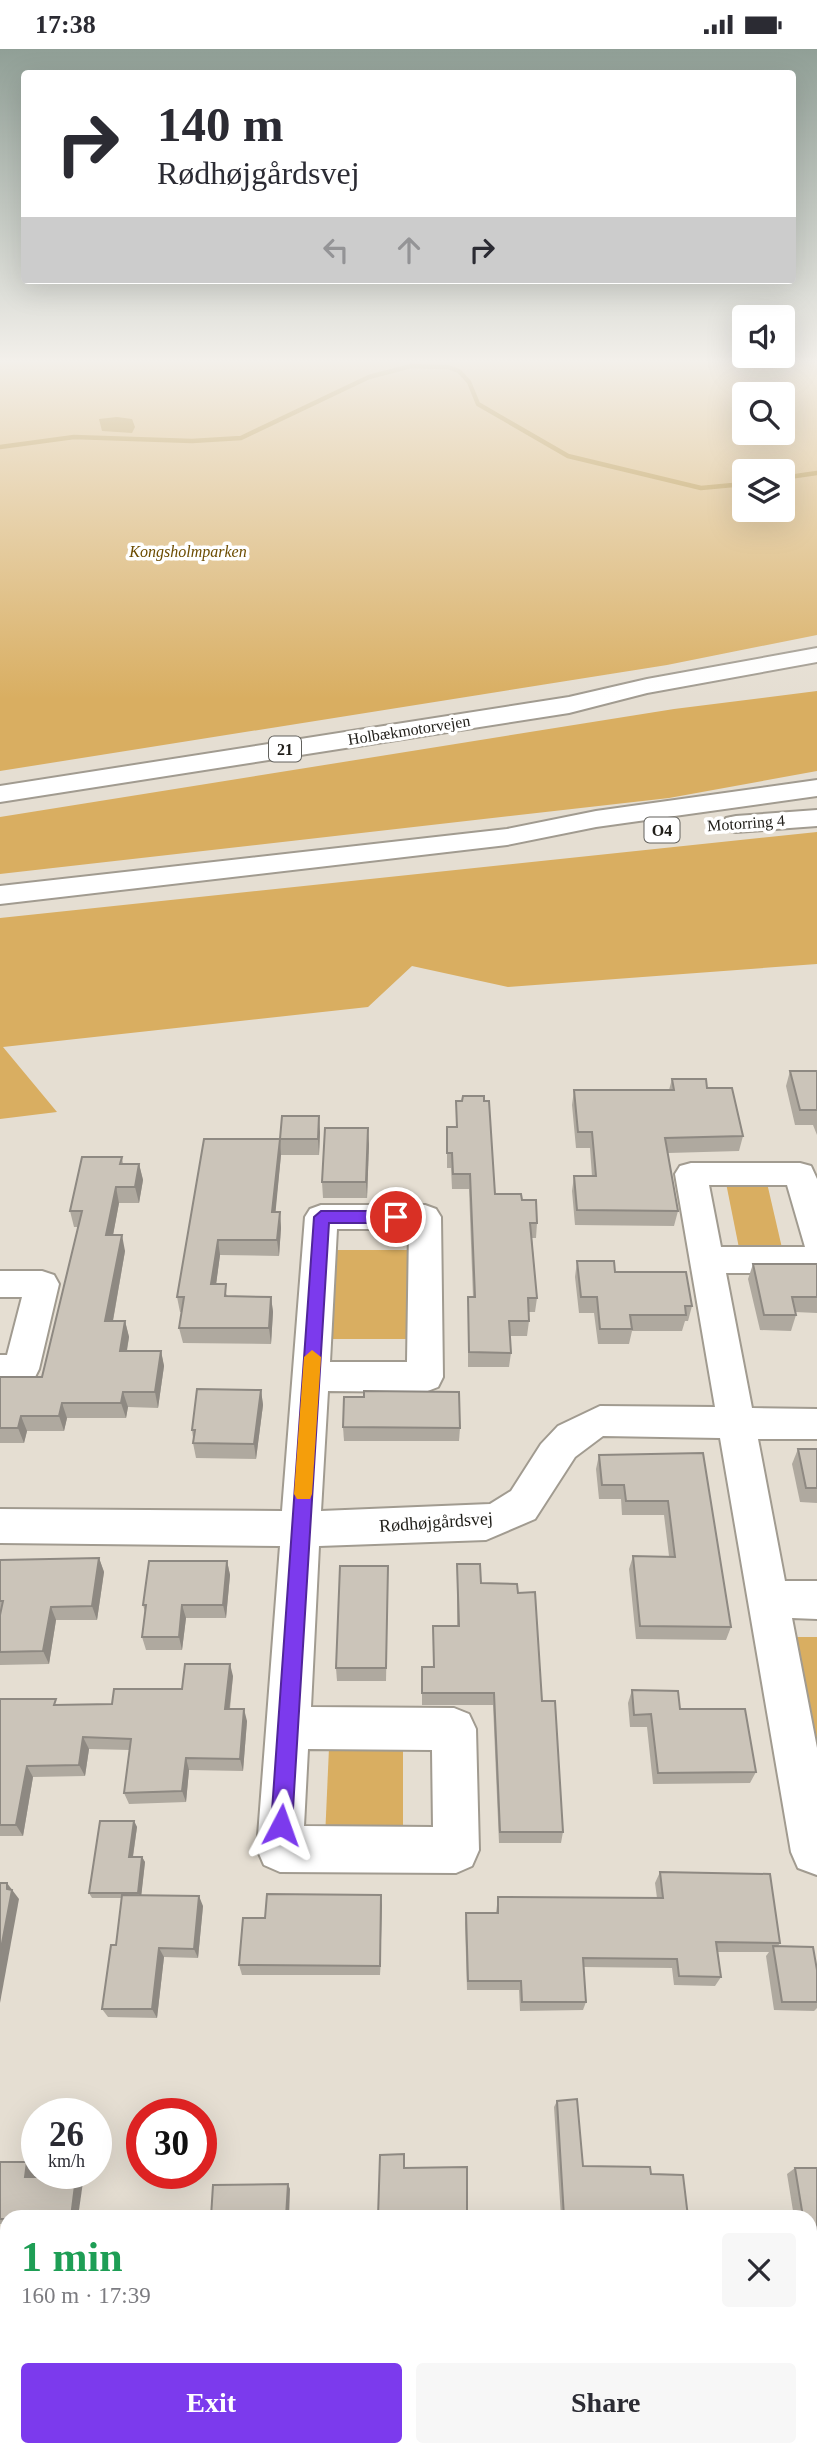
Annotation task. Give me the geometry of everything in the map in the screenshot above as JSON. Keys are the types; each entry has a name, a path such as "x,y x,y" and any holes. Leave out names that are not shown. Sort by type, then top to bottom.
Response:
{"highway":[{"name":"Holbækmotorvejen","path":"0,794 569,705 647,686 817,656"},
{"path":"569,705 652,699 817,677"},
{"path":"0,895 507,837 596,819 817,788"},
{"name":"Motorring 4","path":"507,837 601,835 817,818"}],"street":[{"path":"817,1240 800,1174 691,1174 814,1852 817,1852"},
{"path":"288,1728 454,1729 456,1850 280,1849 321,1217 425,1217 425,1377 311,1376"},
{"path":"707,1260 817,1261"},
{"path":"0,1284 42,1284 21,1369 0,1369"},
{"name":"Rødhøjgårdsvej","path":"0,1526 301,1529 486,1523 506,1516 524,1504 563,1442 579,1429 600,1421 817,1424"},
{"path":"769,1599 817,1599"}],"green space":[{"name":"Kongsholmparken","path":"0,474 732,474 732,522 795,522 795,474 817,474 817,635 667,665 0,771"},
{"path":"817,691 817,771 669,798 0,874 0,817 674,709"},
{"path":"817,832 817,964 508,987 412,966 368,1007 3,1047 57,1112 0,1119 0,918"},
{"path":"726,1183 767,1183 782,1248 739,1248"},
{"path":"336,1250 415,1250 414,1339 331,1339"},
{"path":"796,1637 817,1637 817,1743"},
{"path":"329,1748 403,1749 403,1838 325,1838"}],"building":[{"path":"790,1071 817,1071 817,1110 800,1110"},
{"path":"672,1079 706,1079 707,1088 732,1088 743,1136 665,1138 678,1211 577,1210 574,1176 596,1176 592,1132 578,1132 574,1090 674,1090"},
{"path":"463,1096 484,1096 484,1101 489,1101 495,1194 521,1194 522,1200 536,1200 537,1223 530,1223 537,1298 528,1298 529,1321 509,1321 511,1353 469,1352 468,1297 475,1297 470,1174 453,1174 452,1153 447,1153 447,1127 457,1127 456,1101 462,1101"},
{"path":"282,1116 319,1116 318,1139 280,1139"},
{"path":"325,1128 368,1128 366,1182 322,1182"},
{"path":"204,1139 280,1139 272,1212 280,1212 277,1240 218,1240 211,1284 226,1284 225,1296 271,1297 269,1328 179,1328 184,1297 177,1297"},
{"path":"82,1157 122,1157 120,1164 139,1164 135,1187 116,1187 106,1235 122,1235 105,1321 125,1321 120,1351 161,1351 155,1392 123,1392 121,1403 62,1403 59,1416 21,1416 18,1428 0,1428 0,1377 42,1377 82,1211 70,1211"},
{"path":"577,1261 614,1261 615,1272 686,1272 692,1306 685,1306 686,1315 630,1315 632,1329 600,1329 597,1297 581,1297"},
{"path":"753,1264 817,1264 817,1297 792,1297 796,1315 764,1315"},
{"path":"197,1389 261,1390 254,1444 193,1443"},
{"path":"364,1391 459,1392 460,1428 343,1427 344,1397 364,1397"},
{"path":"798,1449 817,1449 817,1488 806,1488"},
{"path":"703,1453 731,1627 640,1626 633,1556 675,1557 668,1501 626,1501 624,1485 602,1485 599,1455"},
{"path":"99,1558 92,1606 51,1607 43,1651 0,1652 0,1615 3,1601 0,1601 0,1560"},
{"path":"149,1561 227,1561 223,1605 182,1605 179,1637 142,1637"},
{"path":"457,1564 480,1564 481,1583 517,1584 518,1593 535,1592 542,1701 555,1701 563,1832 500,1832 494,1693 422,1693 422,1667 434,1667 433,1626 459,1626"},
{"path":"340,1566 388,1566 386,1668 336,1668"},
{"path":"185,1664 230,1664 225,1709 244,1709 240,1759 186,1758 182,1791 124,1793 131,1739 83,1737 79,1765 27,1766 16,1825 0,1825 0,1699 56,1699 54,1705 112,1704 114,1689 182,1689"},
{"path":"632,1690 678,1691 680,1709 745,1709 756,1772 658,1773 651,1714 634,1715"},
{"path":"100,1821 134,1821 129,1857 142,1857 138,1893 89,1893"},
{"path":"660,1872 770,1874 780,1943 716,1942 721,1977 679,1976 677,1959 583,1958 586,2002 522,2002 521,1981 468,1981 466,1913 498,1913 498,1897 663,1898"},
{"path":"0,1883 7,1883 7,1889 12,1890 0,1954"},
{"path":"267,1894 381,1895 380,1966 239,1965 243,1918 265,1918"},
{"path":"122,1895 199,1896 194,1949 159,1948 152,2009 102,2009 111,1945 116,1945"},
{"path":"773,1946 813,1947 817,1970 817,2002 782,2002"},
{"path":"577,2099 583,2166 650,2167 651,2174 683,2175 687,2210 564,2210 557,2101"},
{"path":"404,2154 404,2168 467,2167 467,2210 378,2210 380,2155"},
{"path":"0,2162 21,2162 21,2189 74,2189 72,2210 0,2210"},
{"path":"795,2168 817,2168 817,2210 802,2210"},
{"path":"288,2184 286,2210 211,2210 213,2189 217,2189 217,2185"}],"waterway":[{"path":"644,474 701,488 732,485"},
{"path":"795,476 808,474"}],"slow traffic":[{"path":"303,1494 312,1357"}],"route":[{"path":"281,1825 321,1217 396,1217"}]}
